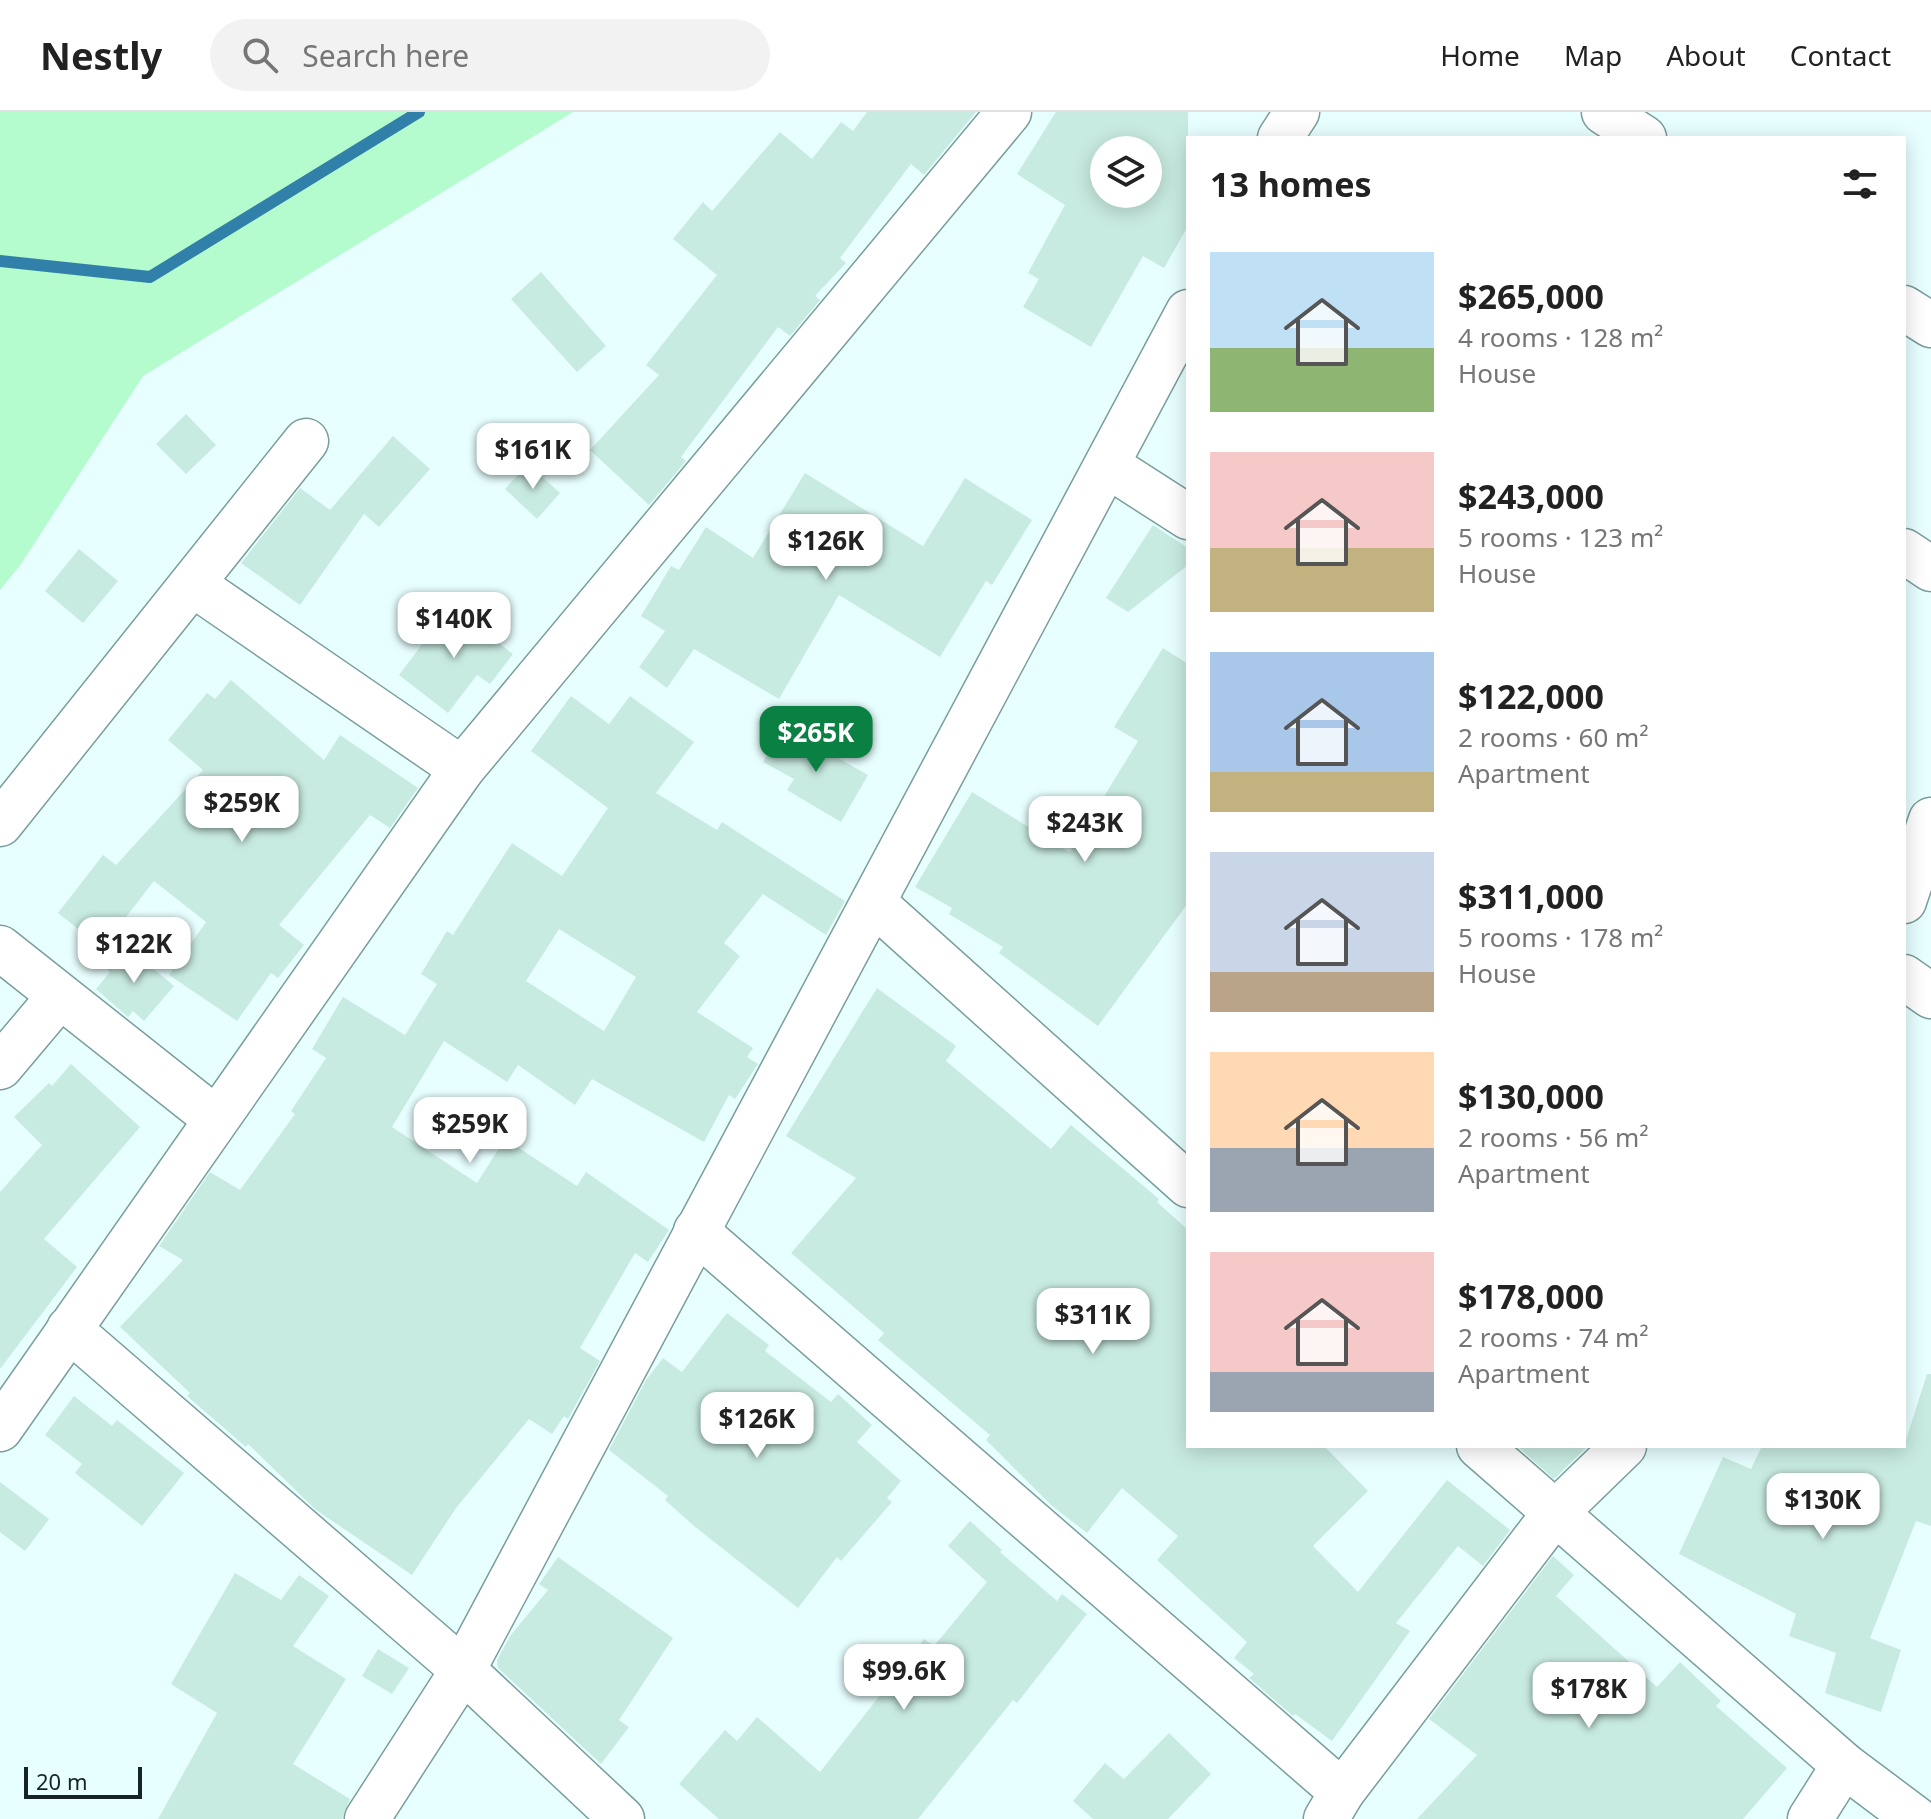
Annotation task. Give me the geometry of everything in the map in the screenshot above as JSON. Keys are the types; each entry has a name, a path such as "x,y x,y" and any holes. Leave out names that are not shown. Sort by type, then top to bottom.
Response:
{"street":[{"path":"0,1429 462,769 1009,112"},
{"path":"1281,136 1297,112"},
{"path":"1604,112 1641,136"},
{"path":"1906,309 1931,325"},
{"path":"367,1819 463,1670 696,1231 875,904 1186,316"},
{"path":"0,824 306,441"},
{"path":"1107,465 1186,516"},
{"path":"1906,552 1931,569"},
{"path":"194,585 462,769"},
{"path":"1906,895 1931,820"},
{"path":"875,904 1186,1183"},
{"path":"0,948 216,1119"},
{"path":"1906,978 1931,996"},
{"path":"0,1067 59,997"},
{"path":"696,1231 1334,1805 1554,1514 1622,1448"},
{"path":"69,1329 463,1670 622,1819"},
{"path":"1481,1448 1844,1765 1916,1819"},
{"path":"1810,1819 1844,1765"}],"green space":[{"path":"0,112 573,112 143,376 21,564 0,590"}],"building":[{"path":"867,112 976,112 924,175 911,164 840,258 846,263 815,296 820,300 790,336 778,327 681,457 686,461 649,505 590,450 659,375 646,365 717,275 673,239 703,202 712,211 780,132 812,159 841,122 853,131"},
{"path":"1056,112 1188,112 1186,230 1164,268 1143,256 1091,347 1023,307 1039,279 1028,273 1065,205 1017,174"},
{"path":"541,272 606,346 577,372 511,299"},
{"path":"186,414 216,445 186,474 156,444"},
{"path":"393,436 430,469 379,527 364,514 300,605 241,563 300,488 330,510"},
{"path":"528,464 560,493 537,519 505,489"},
{"path":"805,473 923,546 965,478 1032,520 992,585 986,581 940,657 839,595 779,699 694,649 667,688 639,667 665,631 641,616 671,566 679,570 706,527 753,558"},
{"path":"1153,525 1186,547 1186,567 1128,612 1106,598"},
{"path":"79,549 118,581 83,623 45,591"},
{"path":"451,606 513,654 490,684 477,675 448,713 399,675"},
{"path":"1163,648 1186,663 1186,906 1098,1026 999,953 1003,947 949,914 952,908 915,887 972,792 1035,831 1034,834 1070,852 1138,741 1114,727"},
{"path":"231,680 324,760 340,735 418,788 390,828 370,815 279,925 304,945 278,978 271,973 237,1021 169,975 206,922 154,881 102,948 58,913 103,855 116,865 203,770 168,740 207,693 215,699"},
{"path":"571,696 609,724 630,696 694,742 656,793 717,830 722,822 845,901 826,935 763,894 724,943 740,956 697,1012 753,1048 747,1057 758,1064 735,1099 729,1095 704,1142 592,1079 575,1105 518,1065 507,1082 444,1041 392,1127 477,1183 505,1139 577,1186 586,1172 669,1230 648,1262 635,1253 580,1348 600,1361 568,1419 564,1416 552,1434 529,1419 456,1508 412,1575 316,1510 248,1444 246,1447 187,1396 190,1393 120,1327 183,1260 159,1246 210,1172 240,1190 295,1114 291,1111 326,1058 312,1049 343,997 405,1035 437,984 421,974 447,931 453,935 512,843 562,876 608,808 531,751","holes":["559,929 636,977 604,1031 526,981"]},
{"path":"784,727 868,775 841,822 787,790 794,779 763,762"},
{"path":"125,945 174,986 144,1021 133,1011 128,1017 96,989 110,972 106,968"},
{"path":"877,988 956,1046 946,1061 1051,1149 1071,1125 1159,1199 1157,1202 1186,1228 1186,1448 1326,1448 1368,1491 1313,1546 1358,1592 1447,1480 1510,1530 1483,1566 1458,1546 1396,1623 1410,1631 1332,1741 1295,1714 1293,1716 1249,1678 1254,1674 1234,1658 1247,1642 1157,1560 1178,1536 1122,1488 1087,1533 1051,1505 986,1440 990,1435 878,1340 884,1333 791,1253 856,1178 786,1136"},
{"path":"71,1064 140,1127 44,1239 77,1267 0,1369 0,1192 42,1145 14,1117 49,1083 52,1086"},
{"path":"727,1313 769,1345 765,1351 831,1402 838,1394 872,1425 857,1442 901,1481 887,1498 892,1502 841,1561 837,1557 798,1608 694,1526 665,1500 668,1496 609,1450 646,1380 663,1358 682,1372"},
{"path":"1927,1374 1931,1374 1931,1526 1916,1521 1870,1638 1901,1650 1881,1712 1825,1693 1836,1653 1789,1636 1796,1614 1679,1554 1723,1457 1751,1469 1761,1448 1906,1448"},
{"path":"74,1396 112,1426 117,1420 184,1473 142,1526 75,1473 82,1464 45,1435"},
{"path":"1519,1448 1586,1448 1554,1479"},
{"path":"0,1482 49,1519 25,1551 0,1532"},
{"path":"970,1521 1002,1550 1000,1552 1057,1601 1062,1594 1087,1614 1017,1703 1013,1700 918,1819 719,1819 679,1784 725,1730 737,1741 757,1717 820,1772 924,1639 934,1646 987,1582 948,1546"},
{"path":"1553,1556 1574,1575 1556,1596 1657,1687 1680,1662 1721,1701 1716,1706 1787,1768 1743,1819 1417,1819 1477,1755 1429,1719"},
{"path":"558,1557 673,1638 619,1720 629,1727 601,1764 498,1668 497,1660 510,1636 548,1590 539,1584"},
{"path":"235,1573 281,1600 299,1575 329,1596 293,1646 346,1679 293,1764 350,1799 342,1819 158,1819 217,1713 171,1684"},
{"path":"378,1649 409,1668 392,1694 362,1676"},
{"path":"1169,1733 1211,1774 1168,1819 1093,1819 1073,1801 1105,1763 1124,1779"}],"waterway":[{"path":"0,261 150,277 419,112"}]}
